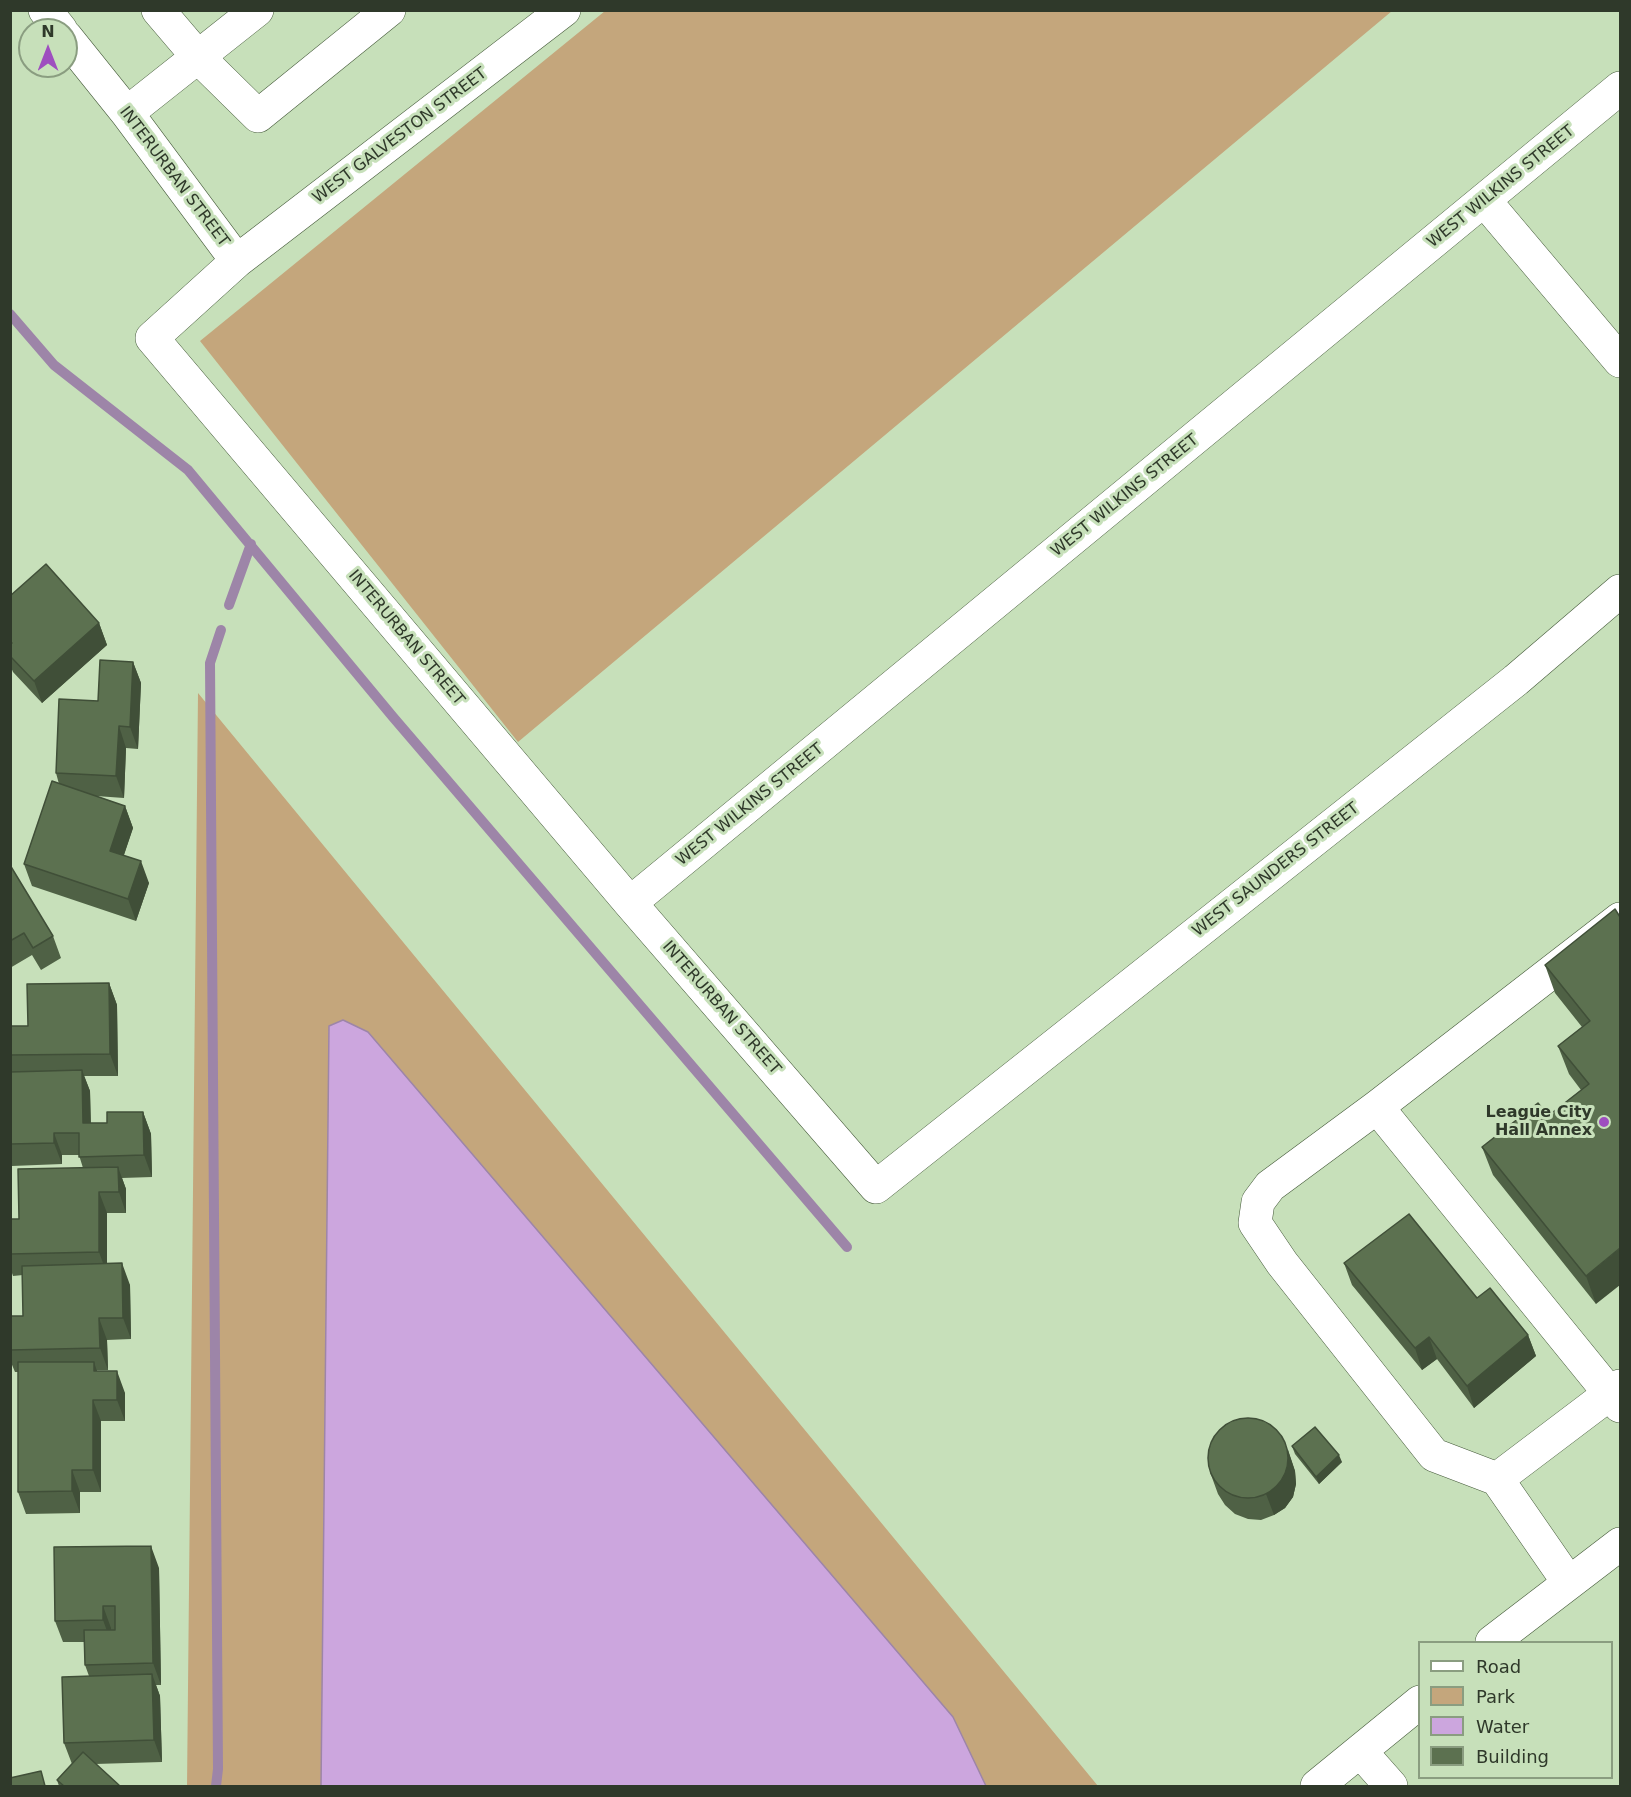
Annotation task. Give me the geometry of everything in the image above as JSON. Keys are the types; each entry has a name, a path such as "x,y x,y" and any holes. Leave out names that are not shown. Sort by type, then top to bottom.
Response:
{"street":[{"path":"158,10 198,57 258,116 389,10"},
{"path":"127,113 257,10"},
{"name":"WEST GALVESTON STREET","path":"237,261 564,10"},
{"name":"INTERURBAN STREET","path":"78,52 127,113 237,261 152,338 630,903 876,1187 928,1146"},
{"name":"WEST WILKINS STREET","path":"630,903 1620,88"},
{"path":"1484,200 1620,361"},
{"name":"WEST SAUNDERS STREET","path":"928,1146 1516,680 1620,591"},
{"path":"1569,1583 1497,1479 1434,1455 1282,1263 1255,1223 1258,1202 1270,1186 1377,1107 1620,919"},
{"path":"1377,1107 1617,1395 1497,1479"},
{"path":"1493,1641 1620,1544"},
{"path":"1317,1786 1418,1703"},
{"path":"1360,1751 1391,1786"}],"green space":[{"path":"605,11 1392,11 518,742 200,341"},
{"path":"198,693 1098,1786 187,1786"}],"water":[{"path":"343,1020 368,1032 953,1717 986,1786 321,1786 329,1026"}],"building":[{"path":"46,564 99,623 34,681 10,656 12,643 10,641 10,596"},
{"path":"100,660 133,662 130,727 119,726 116,776 56,773 59,699 98,701"},
{"path":"52,781 125,806 110,851 141,861 128,899 24,864"},
{"path":"10,865 53,936 33,948 24,933 10,941"},
{"name":"League City Hall Annex","path":"1615,909 1620,917 1620,1248 1586,1276 1482,1147 1538,1103 1548,1116 1589,1084 1558,1046 1590,1021 1545,965"},
{"path":"109,983 110,1054 10,1055 10,1026 28,1026 27,984"},
{"path":"82,1070 83,1123 107,1123 107,1112 143,1112 144,1155 79,1157 79,1133 54,1133 54,1143 10,1144 10,1072"},
{"path":"118,1167 119,1192 99,1192 99,1252 10,1254 10,1219 19,1219 18,1169"},
{"path":"1409,1214 1477,1298 1490,1288 1528,1335 1467,1386 1429,1337 1415,1348 1344,1263"},
{"path":"122,1263 123,1318 99,1318 100,1348 10,1350 10,1316 23,1316 22,1266"},
{"path":"18,1362 94,1362 94,1371 117,1371 117,1400 93,1400 93,1470 72,1470 72,1491 18,1492"},
{"path":"1248,1418 1263,1421 1276,1430 1285,1443 1288,1458 1285,1473 1276,1486 1263,1495 1248,1498 1233,1495 1220,1486 1211,1473 1208,1458 1211,1443 1220,1430 1233,1421"},
{"path":"1315,1427 1339,1455 1316,1477 1292,1446"},
{"path":"151,1546 153,1663 85,1665 84,1630 115,1630 115,1606 103,1606 103,1620 55,1621 54,1547"},
{"path":"152,1674 154,1740 64,1743 62,1677"},
{"path":"83,1752 120,1786 64,1786 57,1780"},
{"path":"41,1771 45,1786 10,1786 10,1778"}],"waterway":[{"path":"10,314 54,365 188,470 393,717 847,1247"},
{"path":"229,605 251,544"},
{"path":"216,1786 218,1769 210,663 221,630"}],"place":[{"name":"League City Hall Annex","path":"1604,1122"}]}
